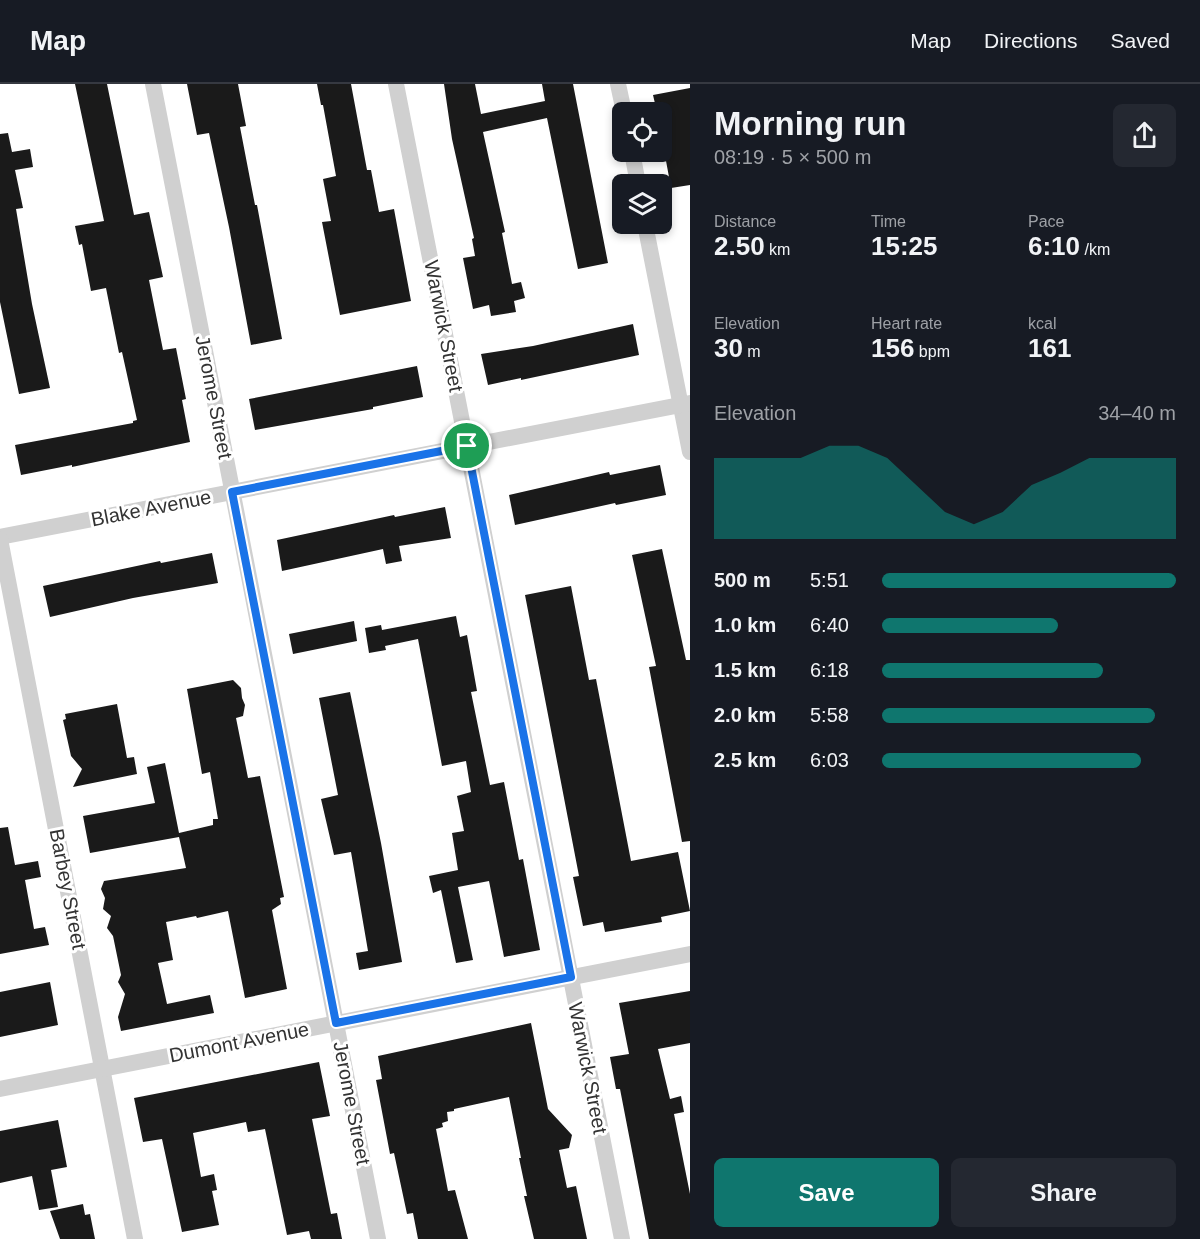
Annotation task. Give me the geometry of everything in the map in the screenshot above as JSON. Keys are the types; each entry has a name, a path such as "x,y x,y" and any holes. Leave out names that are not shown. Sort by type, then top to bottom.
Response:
{"street":[{"name":"Jerome Street","path":"153,84 378,1239"},
{"name":"Warwick Street","path":"396,84 622,1239"},
{"path":"618,84 622,102"},
{"path":"647,234 685,404 690,452"},
{"name":"Blake Avenue","path":"0,538 685,404"},
{"name":"Barbey Street","path":"0,538 135,1239"},
{"name":"Dumont Avenue","path":"0,1089 690,954"}],"building":[{"path":"75,84 107,84 134,215 149,212 163,277 149,280 163,350 176,348 186,399 182,400 190,442 72,467 72,465 21,475 15,445 133,423 137,420 122,352 119,353 106,288 91,291 82,244 79,245 75,226 104,221"},
{"path":"187,84 238,84 246,126 240,127 282,339 251,345 209,133 197,135"},
{"path":"317,84 351,84 367,170 371,170 379,212 394,209 411,301 340,315 322,222 331,221 323,179 336,176"},
{"path":"444,84 475,84 481,114 545,101 542,84 573,84 608,263 578,269 547,118 483,132 505,232 502,233 512,284 521,282 525,298 514,301 516,312 491,316 489,305 473,309 463,258 475,256 472,239 474,238 452,139"},
{"path":"690,88 690,185 672,188 672,174 668,174 666,162 672,162 672,102 655,102 653,95"},
{"path":"8,133 12,152 30,149 33,167 15,170 23,208 16,209 32,304 50,388 19,394 0,302 0,134"},
{"path":"633,324 639,355 488,385 481,354 533,346"},
{"path":"417,366 423,397 373,407 373,409 255,430 249,399"},
{"path":"660,465 666,495 616,505 615,503 515,525 509,495 609,472 610,475"},
{"path":"445,507 451,538 399,546 402,561 386,564 383,549 282,571 277,540 394,515 395,517"},
{"path":"662,549 686,660 690,660 690,841 682,842 649,667 656,666 632,555"},
{"path":"212,553 218,583 133,598 50,617 43,586 160,561 161,563"},
{"path":"571,586 589,680 596,679 631,861 678,852 690,911 661,917 662,922 605,932 603,922 583,926 573,877 579,876 525,595"},
{"path":"456,616 460,637 467,635 477,691 471,692 490,785 504,782 519,860 523,859 540,950 504,957 489,881 458,887 473,960 456,963 441,890 433,893 429,876 458,870 452,833 464,831 457,796 471,792 466,761 442,766 418,639 385,646 386,650 369,653 365,628 381,625 382,630"},
{"path":"354,621 357,641 293,654 289,634"},
{"path":"233,680 241,688 245,705 243,716 236,718 248,778 260,776 284,897 280,898 281,904 272,910 287,989 245,998 228,911 166,922 173,960 158,963 167,1004 210,995 214,1013 121,1031 118,1017 125,994 118,982 121,975 113,936 107,928 111,916 103,909 105,898 101,889 104,881 186,868 179,837 90,853 83,816 155,803 147,767 165,763 179,833 213,825 213,819 218,819 210,772 202,774 187,689"},
{"path":"350,692 381,843 402,962 359,970 356,953 368,951 351,852 334,855 321,799 338,795 319,698"},
{"path":"117,704 127,758 134,757 137,774 73,787 82,769 71,756 63,720 66,719 65,714"},
{"path":"8,827 15,865 38,861 41,877 25,880 34,929 45,927 49,945 0,954 0,828"},
{"path":"50,982 58,1025 0,1037 0,992"},
{"path":"690,991 690,1043 658,1049 670,1099 681,1096 684,1112 674,1114 690,1194 690,1239 649,1239 620,1089 616,1089 610,1057 629,1054 619,1003"},
{"path":"531,1023 548,1109 572,1135 569,1148 559,1150 567,1188 576,1186 587,1239 534,1239 524,1196 527,1196 509,1097 447,1112 448,1121 442,1123 443,1127 436,1129 448,1191 455,1190 468,1239 418,1239 413,1213 407,1214 394,1153 390,1154 376,1080 382,1079 378,1056"},
{"path":"319,1062 330,1116 312,1119 331,1214 337,1213 342,1239 311,1239 309,1231 287,1235 265,1129 248,1132 246,1122 193,1133 201,1177 214,1174 217,1190 212,1191 219,1225 182,1232 162,1139 143,1142 134,1098"},
{"path":"58,1120 67,1167 51,1170 58,1207 39,1210 32,1176 0,1183 0,1131"},
{"path":"83,1204 85,1215 90,1214 95,1239 60,1239 50,1211"}],"route":[{"path":"467,446 571,977 336,1023 232,492 467,446"}]}
